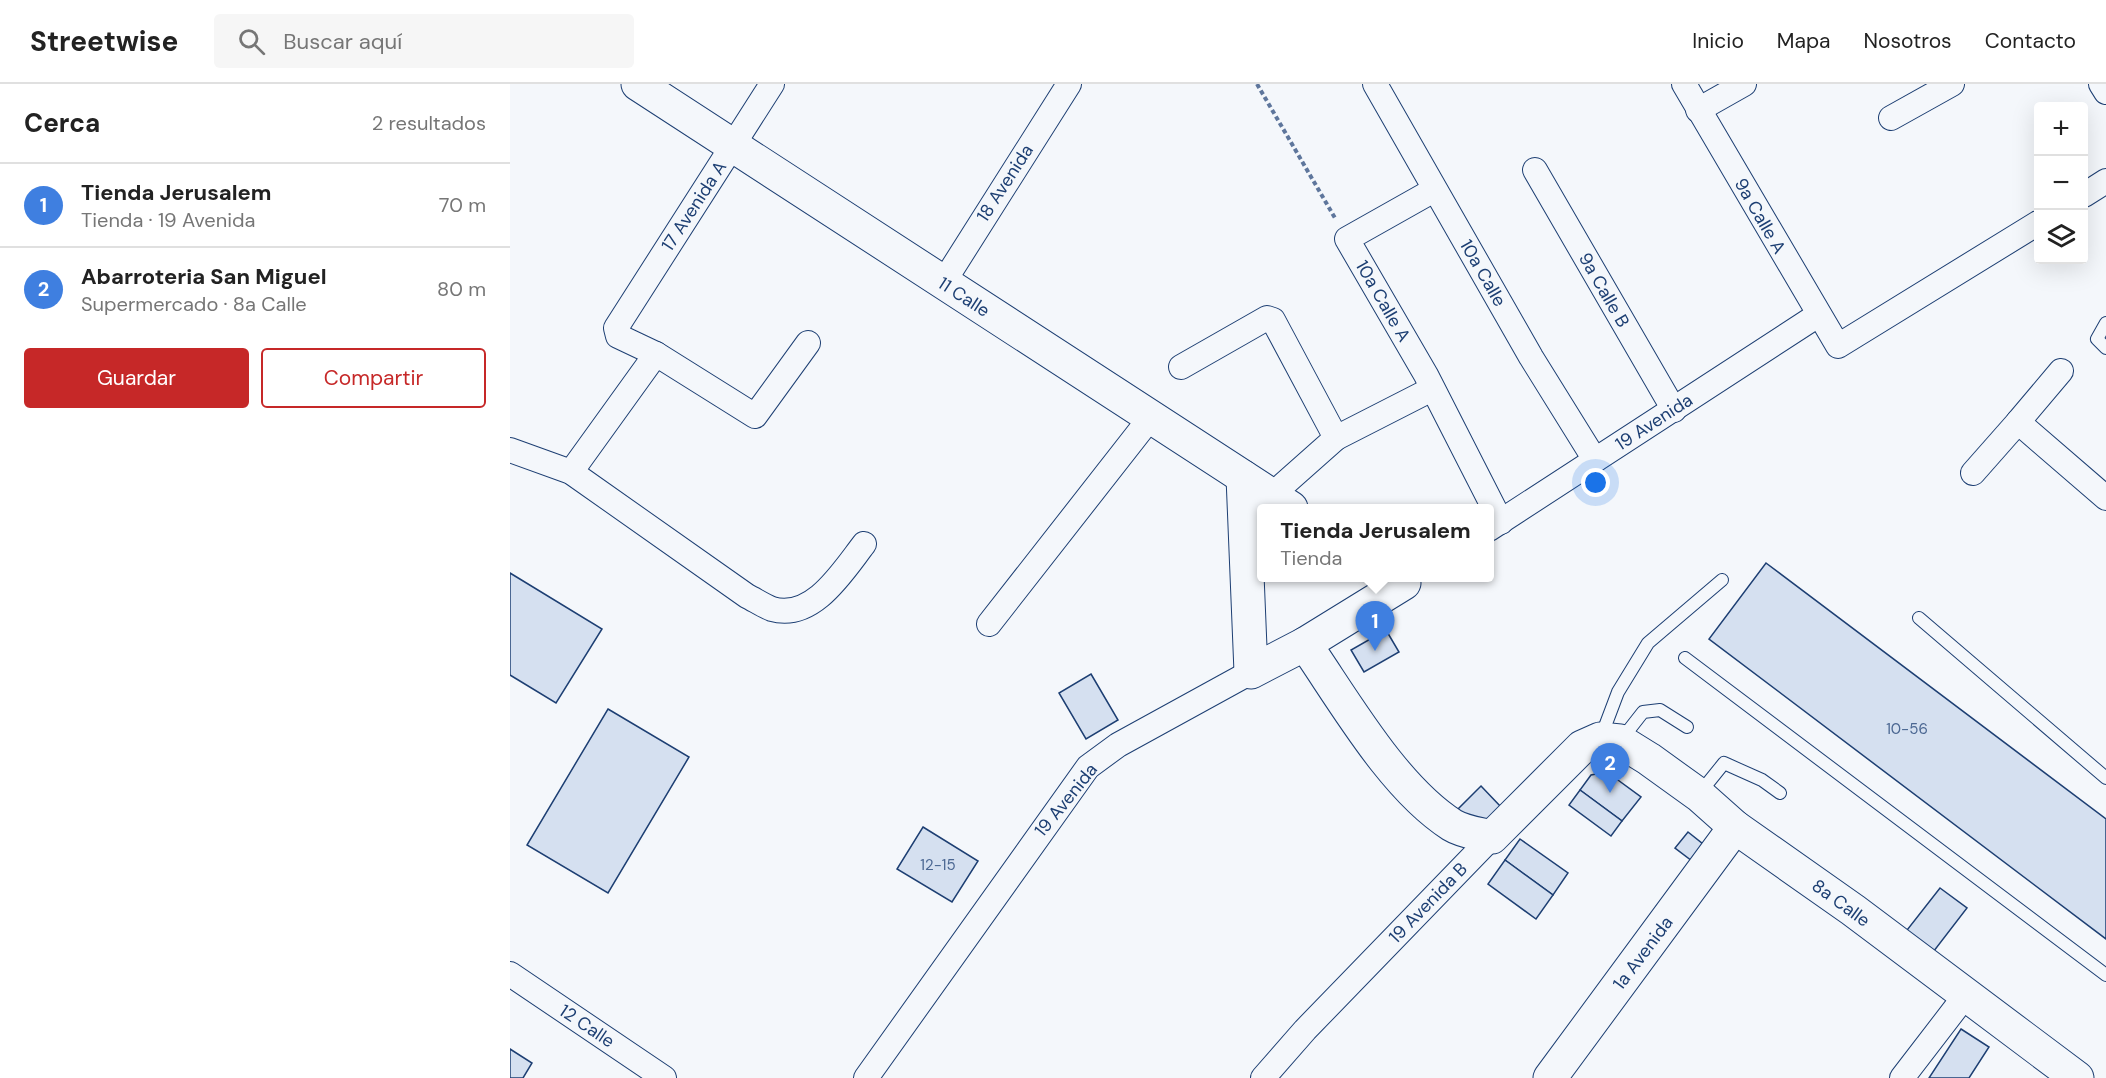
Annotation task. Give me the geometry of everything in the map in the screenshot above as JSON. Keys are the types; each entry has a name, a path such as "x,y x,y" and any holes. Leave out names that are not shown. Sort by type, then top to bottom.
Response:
{"street":[{"name":"11 Calle","path":"638,84 1282,503"},
{"name":"17 Avenida A","path":"656,354 618,336 616,328 772,84"},
{"name":"18 Avenida","path":"943,283 1069,84"},
{"name":"10a Calle","path":"1375,84 1434,190 1595,460"},
{"name":"9a Calle A","path":"1684,84 1838,346 2034,224"},
{"path":"1698,110 1744,84"},
{"path":"1891,118 1952,84"},
{"path":"2101,84 2106,92"},
{"name":"9a Calle B","path":"1535,170 1674,410"},
{"path":"2088,192 2106,181"},
{"path":"1347,238 1434,190"},
{"name":"10a Calle A","path":"1347,238 1432,389 1485,504"},
{"name":"19 Avenida","path":"1495,526 1818,315"},
{"path":"1181,367 1270,318 1336,438"},
{"path":"571,472 656,354 755,417 808,343"},
{"path":"1973,473 2061,371"},
{"path":"1282,503 1282,484 1336,438 1432,389"},
{"path":"989,624 1151,417"},
{"path":"2018,422 2106,498"},
{"path":"510,450 571,472 747,596 774,609 801,608 822,597 864,544"},
{"path":"1243,477 1251,672"},
{"name":"19 Avenida","path":"866,1078 1088,767 1118,745 1305,644 1399,582"},
{"path":"1305,644 1397,775 1426,804 1454,827 1492,837"},
{"name":"8a Calle","path":"1610,740 1699,795 1736,827 1853,910 2077,1078"},
{"name":"19 Avenida B","path":"1263,1078 1305,1030 1582,747 1610,740"},
{"name":"1a Avenida","path":"1550,1078 1736,827"},
{"name":"12 Calle","path":"510,974 664,1078"},
{"path":"1902,1078 1965,996"}],"lane":[{"path":"2106,323 2097,339 2106,348"},
{"path":"1610,740 1618,692 1648,643 1722,580"},
{"path":"1919,618 2106,778"},
{"path":"1685,657 2106,975"},
{"path":"1610,740 1643,712 1660,710 1687,727"},
{"path":"1699,795 1724,763 1762,780 1780,793"}],"path":[{"name":"10a Calle A","path":"1257,84 1347,238"}],"building":[{"path":"1766,563 2106,819 2106,939 1709,639"},
{"path":"510,573 602,629 556,703 510,675"},
{"path":"1386,630 1399,652 1364,672 1351,650"},
{"path":"1091,674 1118,720 1086,739 1059,693"},
{"path":"608,709 689,757 608,893 527,845"},
{"path":"1607,772 1641,797 1622,821 1580,790 1591,775"},
{"path":"1481,786 1501,807 1478,829 1458,809"},
{"path":"1580,790 1622,821 1611,836 1569,805"},
{"path":"923,827 978,861 952,902 897,869"},
{"path":"1688,832 1708,848 1696,864 1675,848"},
{"path":"1520,839 1568,873 1553,895 1505,860"},
{"path":"1505,860 1553,895 1536,919 1488,884"},
{"path":"1940,888 1967,908 1927,960 1900,939"},
{"path":"1961,1029 1989,1047 1969,1078 1929,1078"},
{"path":"510,1049 532,1063 523,1078 510,1078"}],"place":[{"name":"Tienda Jerusalem","path":"1375,651"},
{"name":"Abarroteria San Miguel","path":"1610,793"}]}
